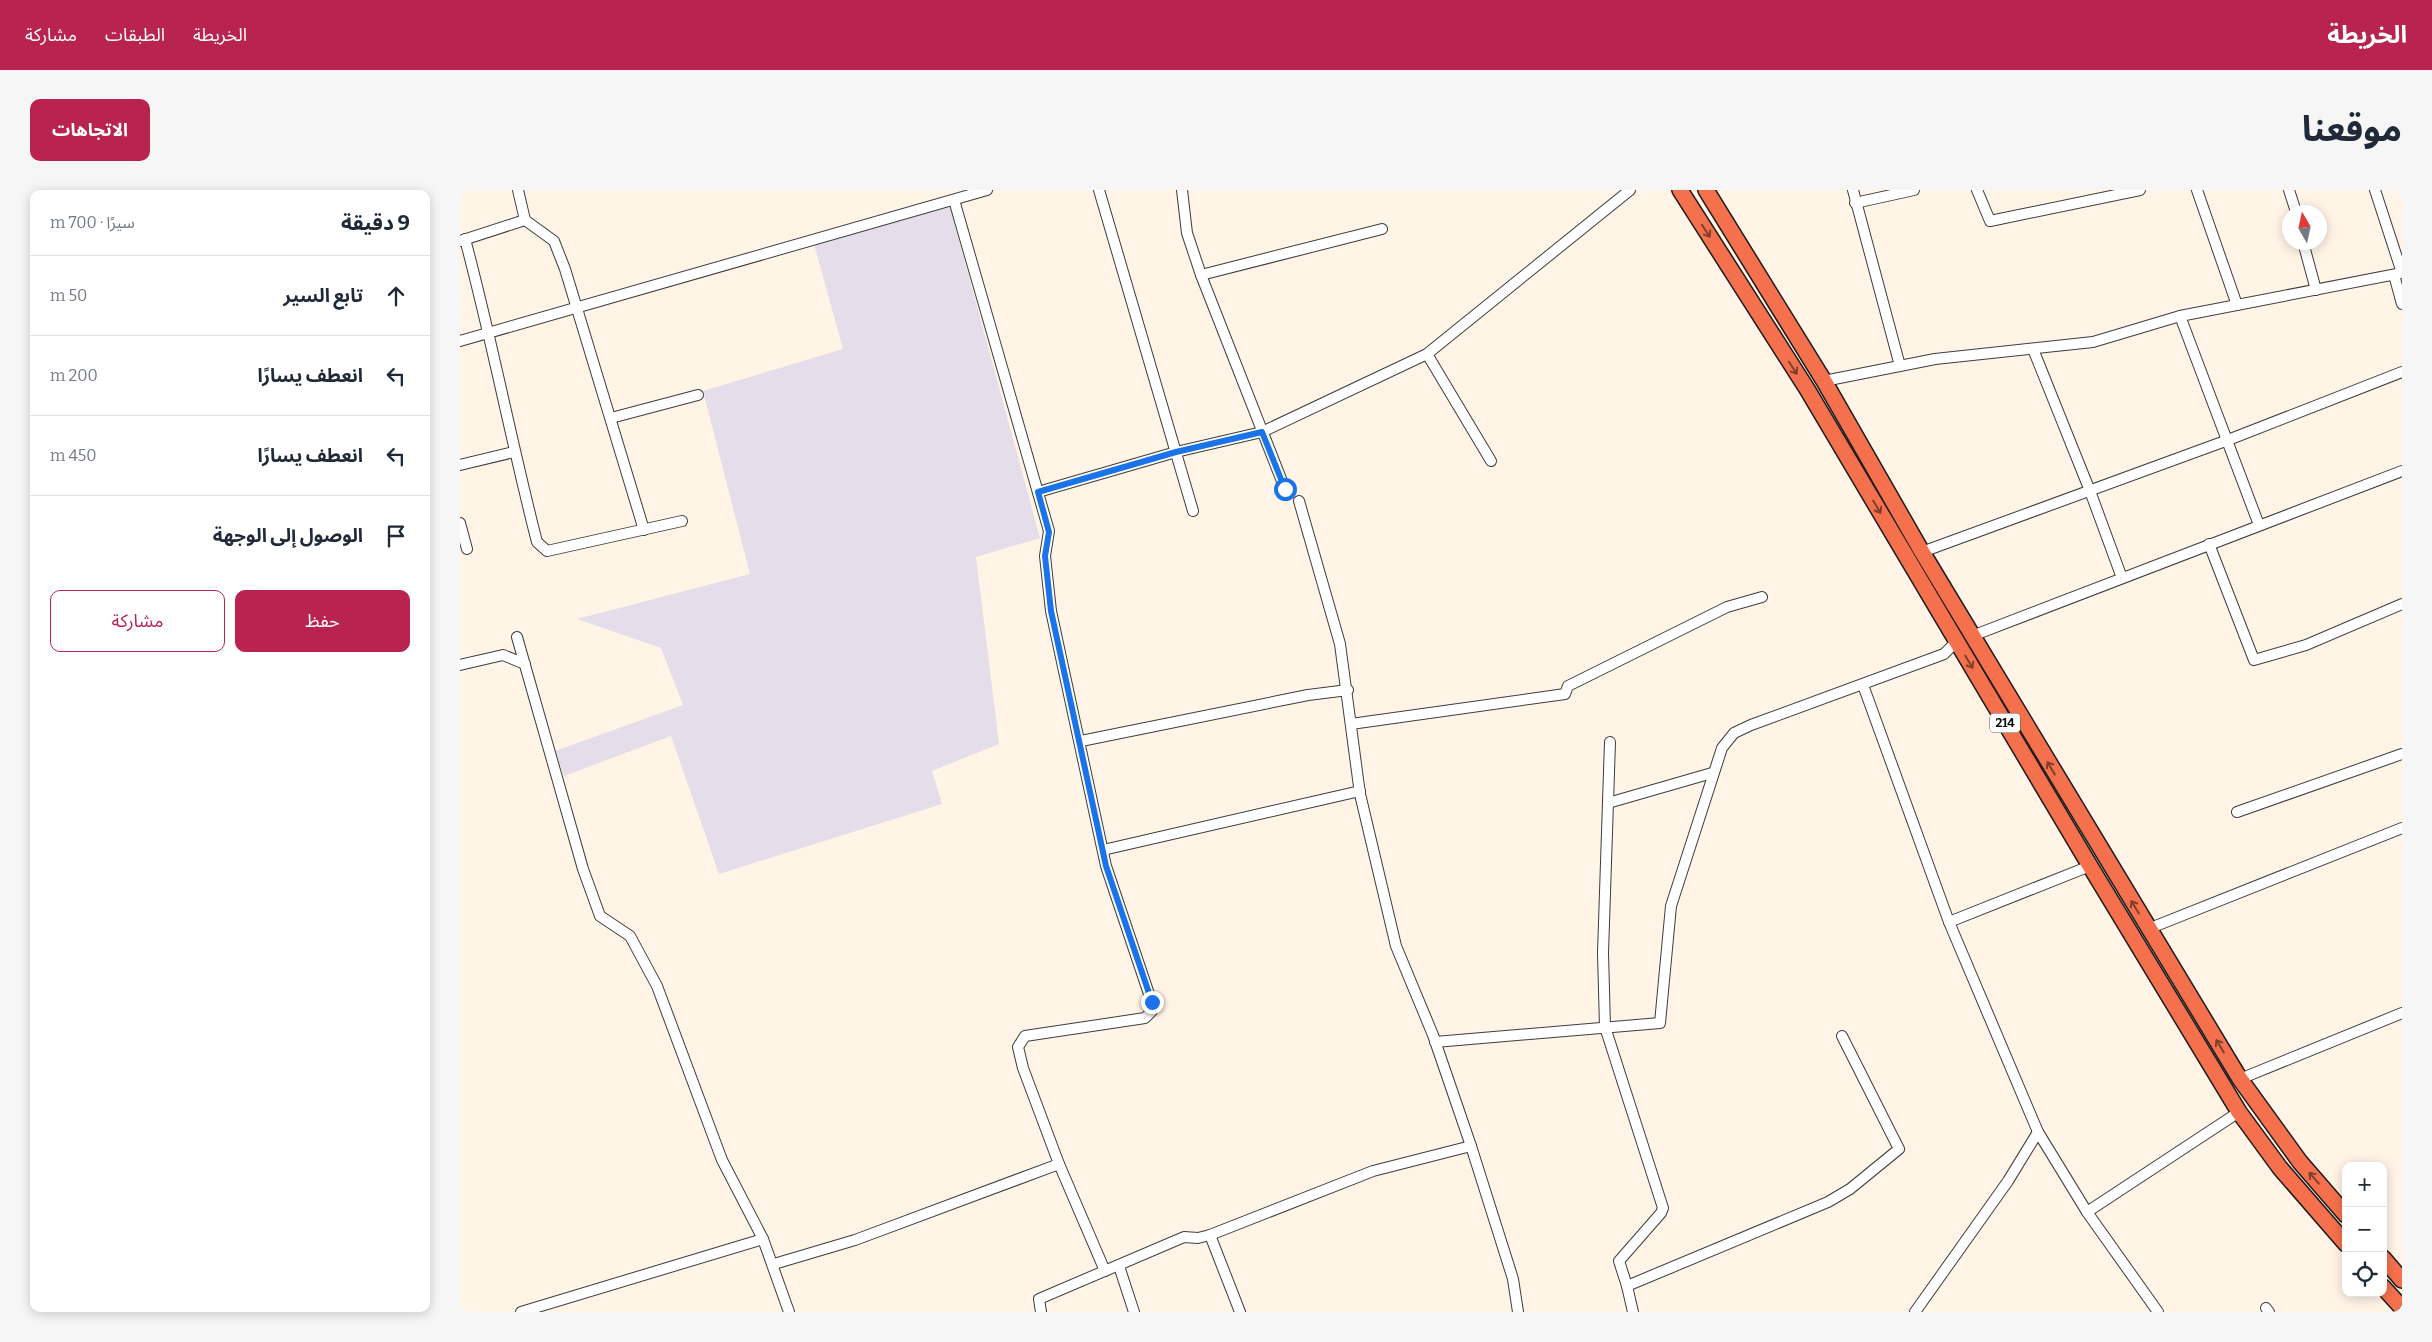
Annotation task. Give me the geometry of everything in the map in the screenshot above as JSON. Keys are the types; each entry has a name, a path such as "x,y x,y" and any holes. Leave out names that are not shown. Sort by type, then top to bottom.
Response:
{"highway":[{"name":"214","path":"1680,190 1807,389 1956,642 2239,1112 2280,1168 2342,1239"},
{"name":"214","path":"1706,190 1824,381 1972,636 2240,1079 2300,1162 2342,1210"},
{"path":"2387,1263 2402,1280"},
{"path":"2387,1291 2402,1308"}],"street":[{"path":"518,190 526,220 554,241 577,308 644,530"},
{"path":"460,342 987,190"},
{"path":"1099,190 1193,511"},
{"path":"1182,190 1187,233 1201,275 1285,489"},
{"path":"1038,492 1176,452 1262,432 1427,354 1630,190"},
{"path":"1852,190 1900,366"},
{"path":"1855,203 1914,190"},
{"path":"1977,190 1990,221 2140,190"},
{"path":"2197,190 2237,305"},
{"path":"2289,190 2294,205"},
{"path":"2375,190 2399,274 2402,304"},
{"path":"954,200 1049,532 1045,556 1051,611 1081,741 1106,866 1152,1002 1152,1011 1145,1018 1025,1036 1018,1046 1023,1068 1059,1164 1105,1271"},
{"path":"526,220 462,240 490,333 514,452 537,542 547,551 682,521"},
{"path":"1201,275 1382,229"},
{"path":"2305,250 2316,290"},
{"path":"1824,381 1935,359 2093,342 2180,316 2399,274"},
{"path":"2180,316 2228,440 2258,526"},
{"path":"2033,349 2090,491 2122,578"},
{"path":"1427,354 1491,461"},
{"path":"1922,552 2228,440 2402,372"},
{"path":"611,418 698,395"},
{"path":"460,465 514,452"},
{"path":"1972,636 2402,471"},
{"path":"1300,501 1340,644 1348,690 1360,791 1396,946 1435,1042 1471,1146 1513,1279 1518,1312"},
{"path":"460,523 467,549"},
{"path":"2209,544 2254,660 2306,646 2402,604"},
{"path":"1351,724 1565,694 1568,686 1718,611 1762,597"},
{"path":"518,637 583,869 600,916 630,936 657,986 722,1160 763,1239 774,1264 789,1312"},
{"path":"1435,1042 1660,1023 1671,906 1712,773 1722,748 1734,733 1944,654 1956,642"},
{"path":"460,665 503,655 525,664"},
{"path":"1863,685 1950,922 2038,1132 2088,1212 2158,1312"},
{"path":"1081,741 1308,695 1348,690"},
{"path":"1610,742 1603,953 1605,1027 1663,1208 1661,1213 1620,1261 1633,1312"},
{"path":"2237,812 2402,754"},
{"path":"1608,803 1712,773"},
{"path":"1103,850 1360,791"},
{"path":"2148,929 2402,828"},
{"path":"1950,922 2090,866"},
{"path":"2240,1079 2402,1013"},
{"path":"1627,1286 1828,1202 1850,1189 1899,1149 1842,1036"},
{"path":"2088,1212 2239,1112"},
{"path":"1915,1312 2008,1181 2038,1132"},
{"path":"1040,1312 1039,1300 1184,1237 1198,1238 1210,1235 1373,1171 1471,1146"},
{"path":"774,1264 855,1240 1059,1164"},
{"path":"1210,1235 1240,1312"},
{"path":"521,1312 763,1239"},
{"path":"1119,1266 1134,1312"}],"shaded area":[{"path":"950,207 1040,538 976,557 999,744 932,771 942,804 719,874 671,736 564,776 555,751 683,705 661,648 577,619 750,574 703,391 843,349 814,244"}],"route":[{"path":"1152,1002 1106,866 1081,741 1051,611 1045,556 1049,532 1038,492 1176,452 1262,432 1285,489"}]}
